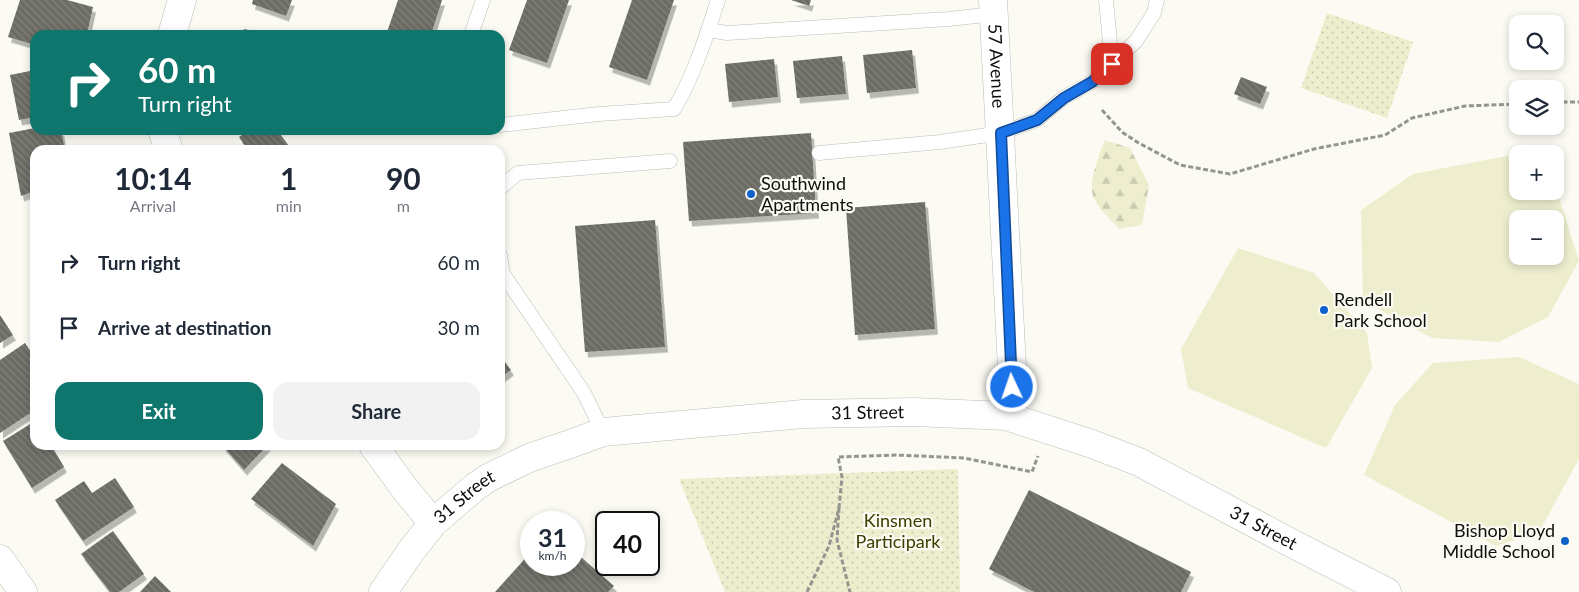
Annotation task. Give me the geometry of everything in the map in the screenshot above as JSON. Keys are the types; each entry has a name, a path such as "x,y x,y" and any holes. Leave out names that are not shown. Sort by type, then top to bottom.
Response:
{"street":[{"path":"173,30 182,0"},
{"name":"57 Avenue","path":"994,7 1012,387 1006,416"},
{"name":"31 Street","path":"377,450 405,490 433,523 488,478 529,458 603,432 803,414 914,412 1006,416 1092,444 1139,462 1387,592"},
{"path":"383,592 433,523"},
{"path":"0,559 23,592"}],"lane":[{"path":"473,30 483,0"},
{"path":"505,124 599,114 674,109 683,94 718,0"},
{"path":"1106,0 1112,64"},
{"path":"819,153 940,142 1001,133 1037,120 1064,98 1092,82 1112,64 1136,40 1154,13 1158,0"},
{"path":"708,30 727,33 949,19 994,7"},
{"path":"505,184 518,173 670,161"},
{"path":"505,277 584,393 603,432"}],"path":[{"path":"1564,102 1579,102"},
{"path":"1102,110 1122,132 1180,165 1230,174 1314,149 1385,135 1412,118 1465,106 1509,104"},
{"path":"850,592 837,540 842,477 838,458 896,455 964,458 1032,472 1038,456"},
{"path":"807,592 829,546 839,508"}],"green space":[{"path":"1327,13 1413,42 1387,118 1301,88"},
{"path":"1105,140 1130,148 1149,185 1142,225 1119,229 1094,198 1092,192 1093,177"},
{"path":"1509,156 1509,200 1560,200 1563,210 1509,210 1509,265 1564,265 1564,214 1579,261 1548,317 1499,342 1432,338 1363,301 1361,210 1413,174"},
{"path":"1238,248 1314,273 1367,333 1372,368 1326,448 1188,388 1181,349"},
{"path":"1519,357 1577,383 1579,386 1579,459 1539,532 1496,546 1364,475 1395,405 1433,363"},
{"name":"Kinsmen Participark","path":"958,469 960,592 725,592 679,479"}],"building":[{"path":"20,0 67,0 93,7 88,30 30,30 30,44 8,37"},
{"path":"253,0 292,0 286,16 252,4"},
{"path":"398,0 442,0 433,30 388,30"},
{"path":"527,0 569,0 547,63 509,50"},
{"path":"632,0 674,0 647,80 609,67"},
{"path":"791,0 811,0 809,6"},
{"path":"912,50 916,88 867,93 863,55"},
{"path":"842,56 846,94 797,98 793,61"},
{"path":"774,59 778,97 729,102 725,64"},
{"path":"30,71 30,118 19,120 10,75"},
{"path":"1241,77 1267,87 1260,104 1234,94"},
{"path":"30,129 30,135 62,135 64,145 30,145 30,193 21,196 9,133"},
{"name":"Southwind Apartments","path":"811,133 816,213 689,221 683,142"},
{"path":"242,135 281,135 288,145 245,145 239,137"},
{"name":"Southwind Apartments","path":"925,202 935,329 855,335 846,208"},
{"path":"655,220 665,347 585,352 575,226"},
{"path":"0,315 13,335 0,343"},
{"path":"25,343 30,350 30,413 0,433 0,360"},
{"path":"505,362 511,370 505,374"},
{"path":"30,424 30,450 54,450 64,467 32,488 3,441"},
{"path":"226,450 263,450 244,470"},
{"path":"282,463 336,504 313,546 251,499"},
{"path":"115,478 134,507 83,541 55,500 84,481 92,493"},
{"path":"1029,490 1191,572 1181,592 1034,592 989,569"},
{"path":"113,531 144,574 119,592 110,592 81,554"},
{"path":"585,561 595,569 595,576 603,576 614,586 608,592 495,592 520,564 520,576 585,576"},
{"path":"155,576 171,592 140,592"}],"place":[{"name":"Southwind Apartments","path":"751,194"},
{"name":"Rendell Park School","path":"1324,310"},
{"name":"Bishop Lloyd Middle School","path":"1565,541"}],"route":[{"path":"1012,387 1001,133 1037,120 1064,98 1092,82 1112,64"}]}
